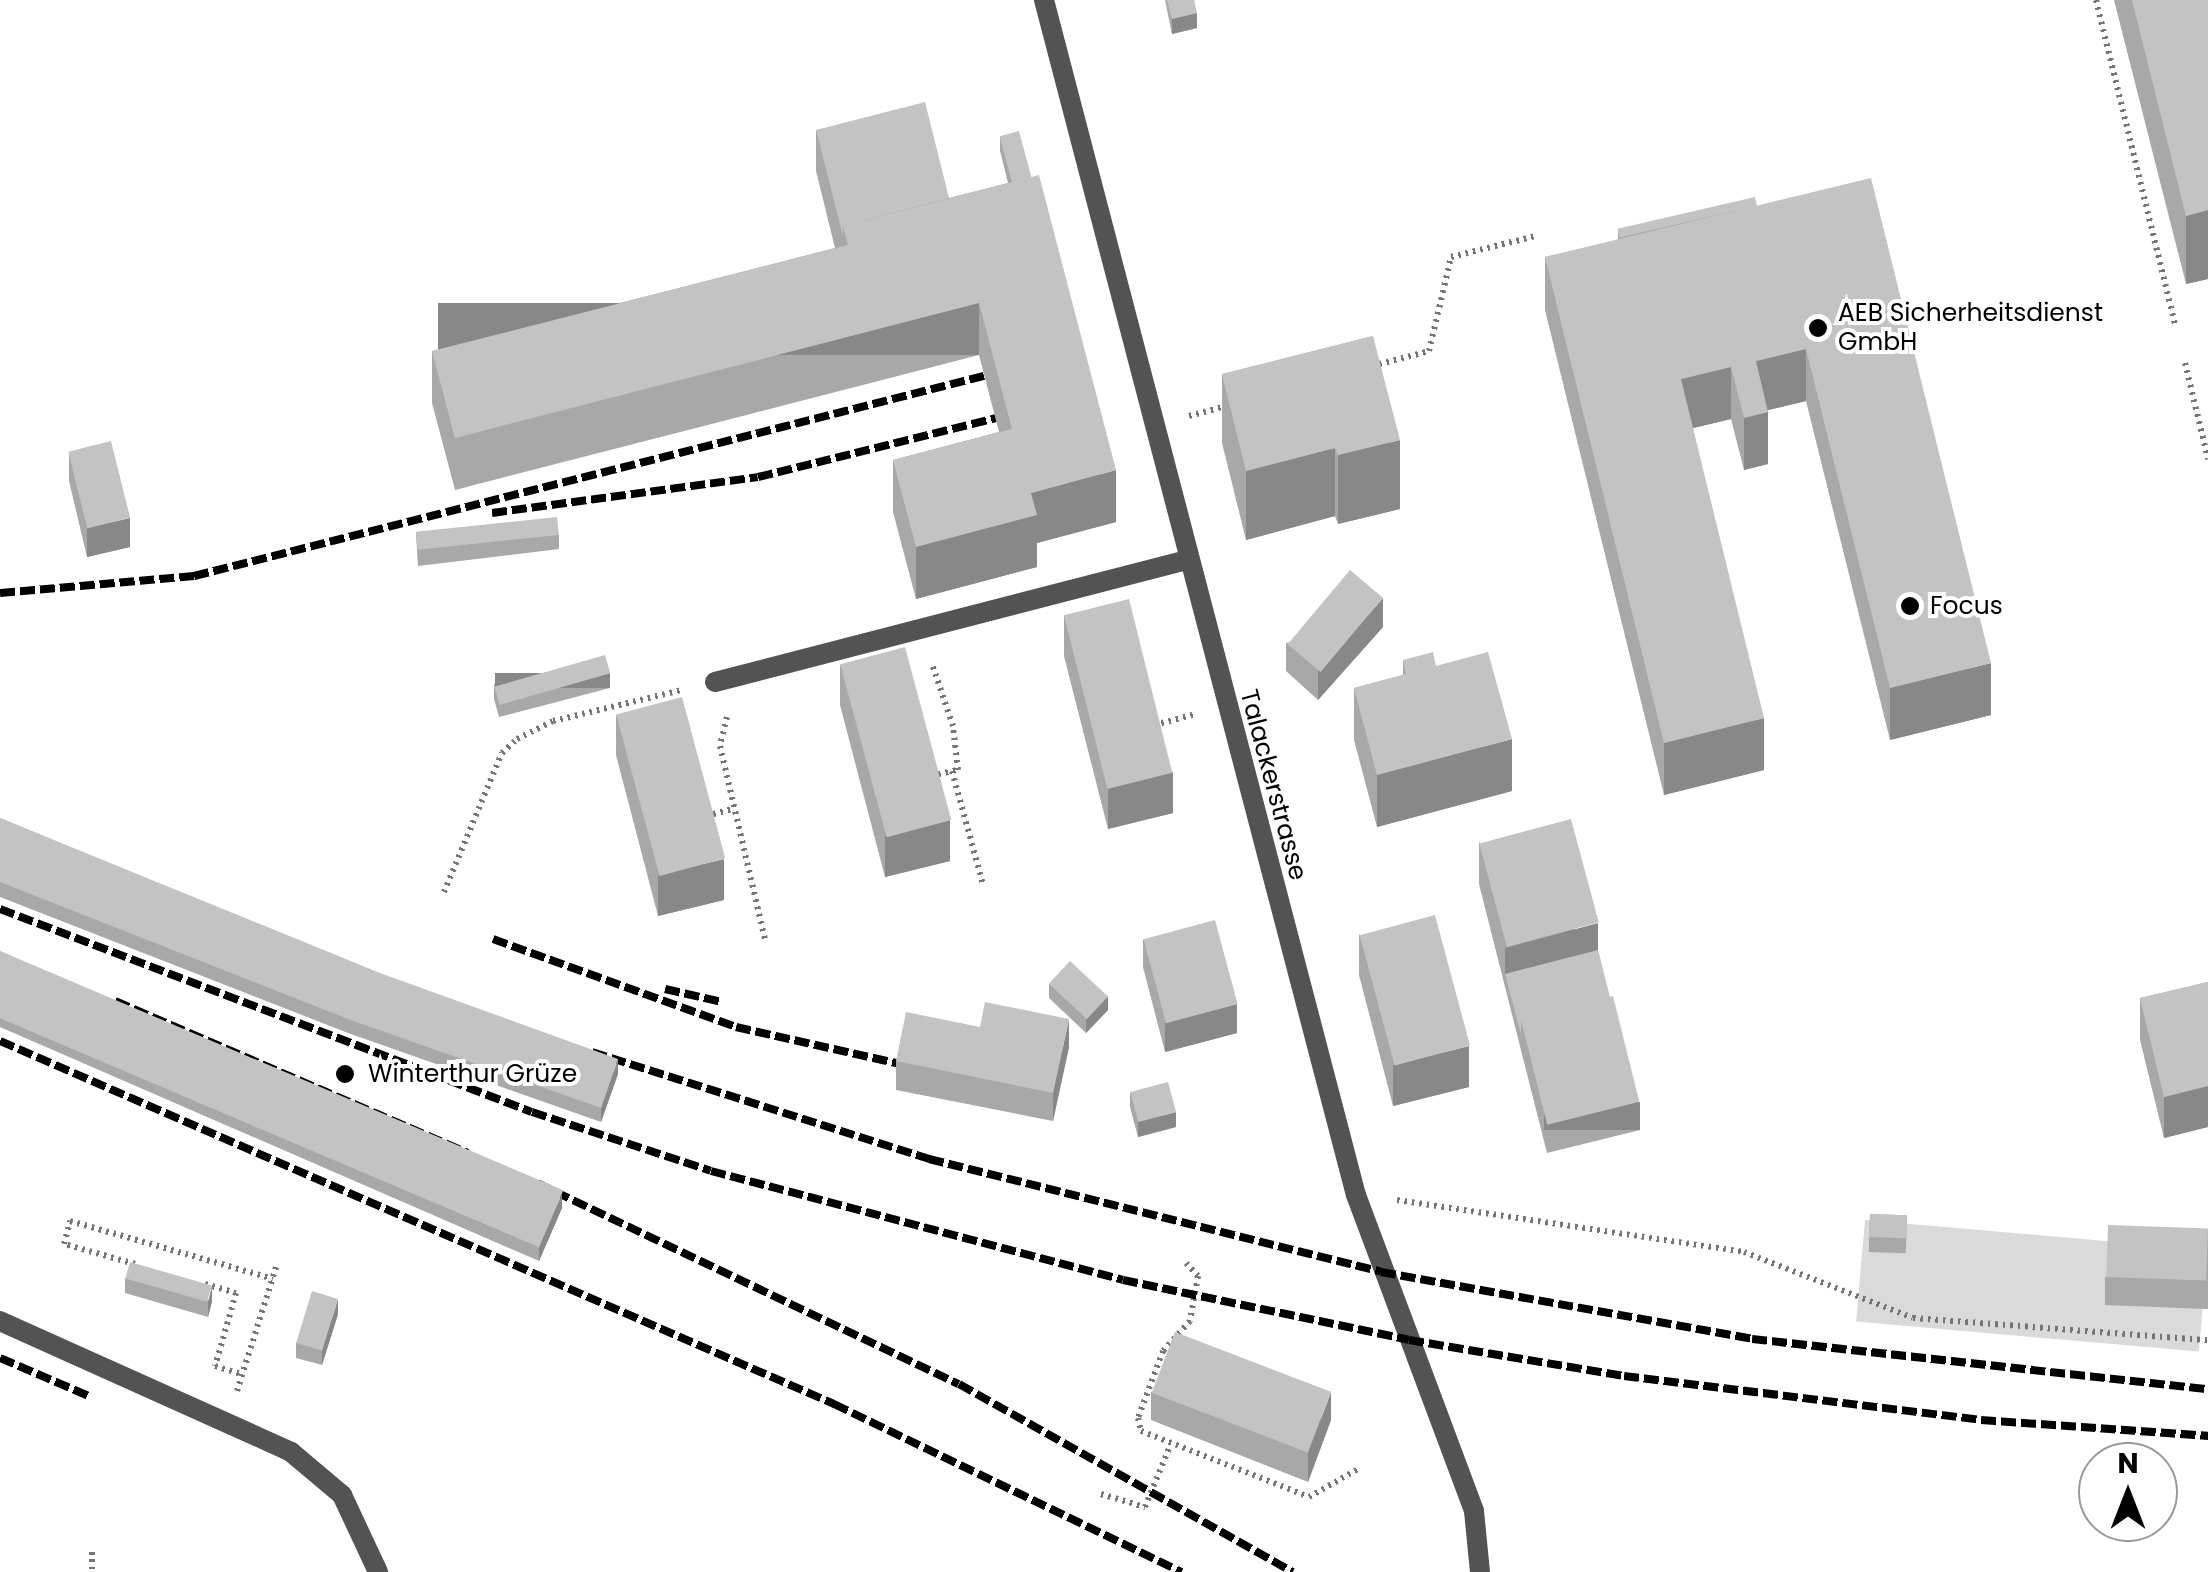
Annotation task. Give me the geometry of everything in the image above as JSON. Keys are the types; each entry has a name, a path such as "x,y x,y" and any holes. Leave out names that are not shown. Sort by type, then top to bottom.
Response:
{"street":[{"name":"Talackerstrasse","path":"1044,0 1356,1195 1474,1511 1480,1572"},
{"path":"715,682 1188,560"},
{"path":"0,1321 290,1452 342,1494 378,1572"}],"path":[{"path":"2096,0 2175,325"},
{"path":"1356,371 1429,351 1451,257 1536,236"},
{"path":"2185,363 2208,459"},
{"path":"1154,425 1246,400"},
{"path":"920,629 953,726 958,770 931,776"},
{"path":"444,892 502,753 517,739 553,722 715,682 728,714 720,746 732,810 766,939"},
{"path":"952,772 983,884"},
{"path":"705,816 732,810"},
{"path":"1356,1195 1744,1252 1913,1318 2208,1340"},
{"path":"141,1266 64,1244 70,1221 273,1279"},
{"path":"1186,1263 1198,1276 1190,1321 1162,1351 1138,1418 1141,1431 1170,1446 1309,1497 1358,1469"},
{"path":"248,1363 276,1267"},
{"path":"198,1282 236,1293 214,1366 244,1375"},
{"path":"1101,1494 1145,1507 1170,1446"},
{"path":"92,1552 92,1572"}],"shaded area":[{"path":"1865,1220 2208,1250 2199,1352 1856,1322"}],"building":[{"path":"1167,0 1194,0 1197,13 1172,19"},
{"path":"2132,0 2208,0 2208,210 2186,216"},
{"path":"925,102 949,198 843,226 843,236 816,130"},
{"path":"1019,131 1031,177 1012,183 1000,136"},
{"path":"1039,175 1116,470 1031,493 1037,515 916,547 893,460 1012,429 979,303 455,438 432,351 848,245 843,226"},
{"name":"Focus","path":"1871,178 1991,663 1890,688 1806,349 1756,361 1768,412 1744,418 1731,367 1681,379 1764,718 1664,743 1545,257"},
{"path":"1755,197 1757,206 1620,237 1618,229"},
{"path":"1373,336 1400,440 1338,455 1335,448 1246,471 1222,374"},
{"path":"111,441 130,518 87,528 68,452"},
{"path":"557,517 559,535 418,550 416,532"},
{"path":"1350,570 1383,598 1321,672 1288,644"},
{"path":"1129,599 1172,773 1107,789 1064,615"},
{"path":"905,647 951,820 887,837 840,664"},
{"path":"1433,652 1436,666 1488,652 1512,739 1377,775 1354,688 1406,674 1403,660"},
{"path":"605,655 610,673 500,705 494,687"},
{"path":"682,697 725,858 660,876 616,715"},
{"path":"0,818 380,973 618,1059 601,1108 348,1019 0,882"},
{"path":"1571,819 1599,922 1507,947 1479,844"},
{"path":"1435,915 1470,1045 1395,1066 1360,935"},
{"path":"1215,920 1238,1004 1166,1023 1144,939"},
{"path":"1598,950 1610,997 1521,1021 1521,1034 1505,974"},
{"path":"0,951 563,1190 539,1247 0,1018"},
{"path":"1070,961 1108,996 1087,1019 1049,984"},
{"path":"2208,982 2208,1086 2164,1097 2140,998"},
{"path":"1613,996 1639,1102 1547,1125 1521,1019"},
{"path":"985,1002 1069,1019 1053,1093 896,1061 906,1012 980,1027"},
{"path":"1168,1082 1176,1112 1138,1122 1130,1092"},
{"path":"1870,1214 1907,1215 1906,1238 1869,1237"},
{"path":"2108,1225 2208,1228 2206,1280 2106,1277"},
{"path":"130,1262 212,1285 207,1302 125,1278"},
{"path":"312,1291 338,1299 322,1351 296,1343"},
{"path":"1175,1332 1331,1392 1308,1453 1152,1393"}],"railway":[{"path":"0,593 194,576 984,376"},
{"path":"492,513 758,477 996,418"},
{"path":"0,909 532,1112 711,1171 1123,1280 1409,1340 1624,1376 1981,1420 2208,1436"},
{"path":"493,939 736,1027 922,1069"},
{"path":"665,989 722,1002"},
{"path":"115,1001 468,1153"},
{"path":"0,1041 834,1404 1182,1572"},
{"path":"592,1052 929,1159 1381,1272 1752,1339 2208,1389"},
{"path":"537,1183 959,1384 1293,1572"},
{"path":"0,1358 91,1397"}],"place":[{"name":"AEB Sicherheitsdienst GmbH","path":"1818,328"},
{"name":"Focus","path":"1910,606"},
{"name":"Winterthur Grüze","path":"345,1074"}]}
